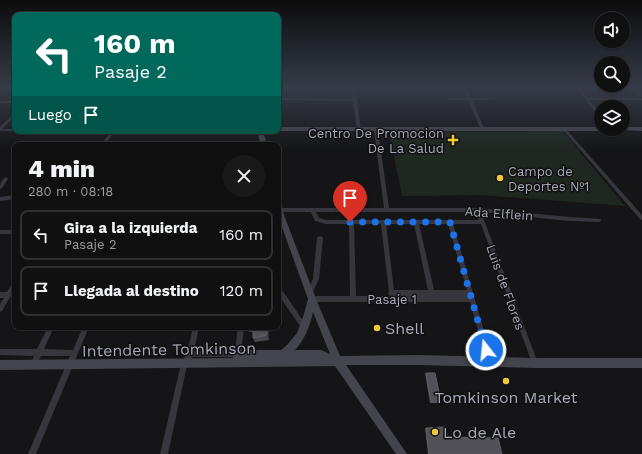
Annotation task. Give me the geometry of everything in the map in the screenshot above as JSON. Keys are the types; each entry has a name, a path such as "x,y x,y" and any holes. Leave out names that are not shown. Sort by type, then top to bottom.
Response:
{"street":[{"path":"356,108 359,130"},
{"path":"473,108 483,130"},
{"path":"0,130 12,118"},
{"path":"281,129 594,129"},
{"path":"564,129 642,218"},
{"path":"630,129 642,129"},
{"path":"0,130 12,130"},
{"path":"376,130 387,210"},
{"path":"0,187 6,179"},
{"path":"0,200 12,198"},
{"path":"313,210 317,220 326,222 483,222"},
{"name":"Ada Elflein","path":"281,214 313,210 478,210 569,219 598,220"},
{"name":"Luis de Flores","path":"478,210 534,363"},
{"path":"281,217 338,362 402,454"},
{"path":"350,222 353,299"},
{"path":"383,222 392,296"},
{"path":"416,222 432,296"},
{"path":"450,222 490,362"},
{"path":"0,232 12,232"},
{"path":"284,353 293,347 309,317 311,296 316,279 320,238"},
{"path":"0,309 12,289"},
{"path":"281,294 304,328"},
{"path":"0,295 8,295"},
{"name":"Pasaje 1","path":"311,296 353,299 392,296 471,296"},
{"path":"33,365 50,330"},
{"path":"32,454 85,330"},
{"path":"164,454 184,364 190,354 195,330"},
{"path":"236,363 241,330"},
{"name":"Intendente Tomkinson","path":"0,352 75,352"},
{"name":"Intendente Tomkinson","path":"190,354 321,354 338,362"},
{"name":"Intendente Tomkinson","path":"0,365 184,364 418,360 534,363 642,363"}],"shaded area":[{"name":"Campo de Deportes Nº1","path":"563,131 625,206 482,195 402,196 389,132"}],"building":[{"path":"253,330 267,330 267,335 253,338"},
{"path":"426,373 435,373 441,402 431,402"},
{"path":"445,427 448,437 498,438 502,454 429,454 426,428"}],"place":[{"name":"Centro De Promocion De La Salud","path":"453,140"},
{"name":"Campo de Deportes Nº1","path":"500,178"},
{"name":"Shell","path":"377,328"},
{"name":"Tomkinson Market","path":"506,381"},
{"name":"Lo de Ale","path":"435,432"}],"route":[{"path":"350,222 450,222 486,350"}]}
